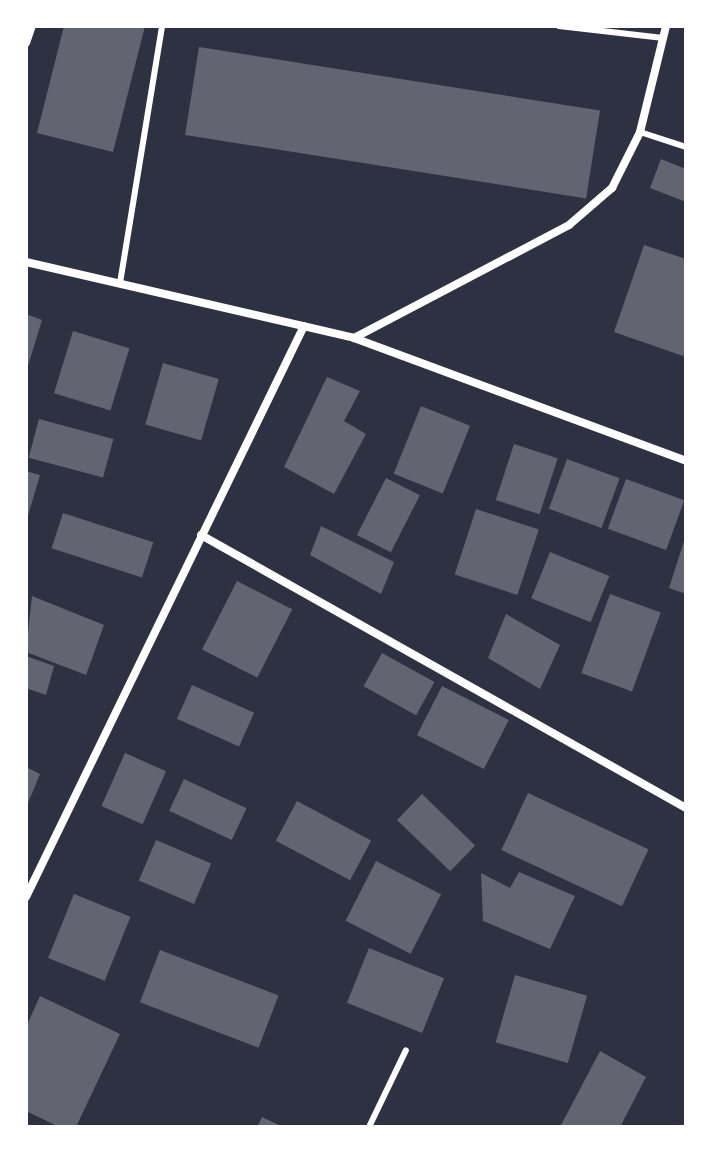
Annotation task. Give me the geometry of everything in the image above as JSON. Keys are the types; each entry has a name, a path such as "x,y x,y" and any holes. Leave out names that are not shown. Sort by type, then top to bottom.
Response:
{"street":[{"path":"26,43 32,26"},
{"path":"354,338 569,225 612,188 640,132 666,26"},
{"path":"26,262 354,338 686,461"},
{"path":"26,897 304,326"},
{"path":"201,535 686,808"}],"lane":[{"path":"120,283 162,26"},
{"path":"559,26 663,38"},
{"path":"640,132 686,147"},
{"path":"369,1127 406,1050"}],"building":[{"path":"64,26 145,26 113,152 37,133"},
{"path":"199,47 600,111 586,198 185,135"},
{"path":"661,159 686,169 686,202 650,188"},
{"path":"644,245 686,259 686,357 614,332"},
{"path":"26,314 42,320 27,369 26,369"},
{"path":"73,331 129,348 110,410 54,393"},
{"path":"163,363 219,379 201,441 145,425"},
{"path":"327,377 360,391 344,421 366,434 334,494 284,467"},
{"path":"421,406 470,426 443,494 394,474"},
{"path":"39,419 113,439 103,478 29,458"},
{"path":"514,444 558,458 540,514 496,500"},
{"path":"567,459 620,478 601,528 549,509"},
{"path":"26,471 40,475 27,519 26,519"},
{"path":"386,478 420,495 391,552 357,535"},
{"path":"626,479 684,500 666,550 608,529"},
{"path":"476,509 539,529 517,595 455,575"},
{"path":"63,513 153,542 142,578 52,548"},
{"path":"321,526 394,562 381,594 310,555"},
{"path":"686,538 686,594 669,588"},
{"path":"550,552 609,576 591,622 531,598"},
{"path":"237,581 292,609 257,678 202,650"},
{"path":"610,594 661,612 632,691 581,673"},
{"path":"32,596 104,625 86,675 26,652"},
{"path":"506,614 560,645 540,689 488,658"},
{"path":"382,653 434,682 416,715 364,686"},
{"path":"26,656 54,666 46,695 26,688"},
{"path":"192,685 254,713 239,746 177,719"},
{"path":"442,686 509,720 484,769 417,735"},
{"path":"125,753 166,771 143,824 101,806"},
{"path":"26,767 40,774 26,808"},
{"path":"184,779 247,808 232,840 169,811"},
{"path":"528,793 649,849 622,906 501,850"},
{"path":"422,794 475,845 450,871 397,820"},
{"path":"297,801 371,840 350,880 276,841"},
{"path":"156,840 211,863 194,904 139,881"},
{"path":"376,861 441,894 411,954 346,921"},
{"path":"519,872 575,896 550,949 483,921 481,873 510,888"},
{"path":"74,894 131,917 105,981 48,958"},
{"path":"369,948 444,978 422,1033 347,1003"},
{"path":"160,950 279,996 258,1048 140,1002"},
{"path":"515,975 587,996 568,1063 496,1042"},
{"path":"40,996 120,1034 76,1127 59,1127 26,1111 26,1027"},
{"path":"600,1051 646,1077 620,1127 560,1127"},
{"path":"262,1117 283,1127 257,1127"}]}
